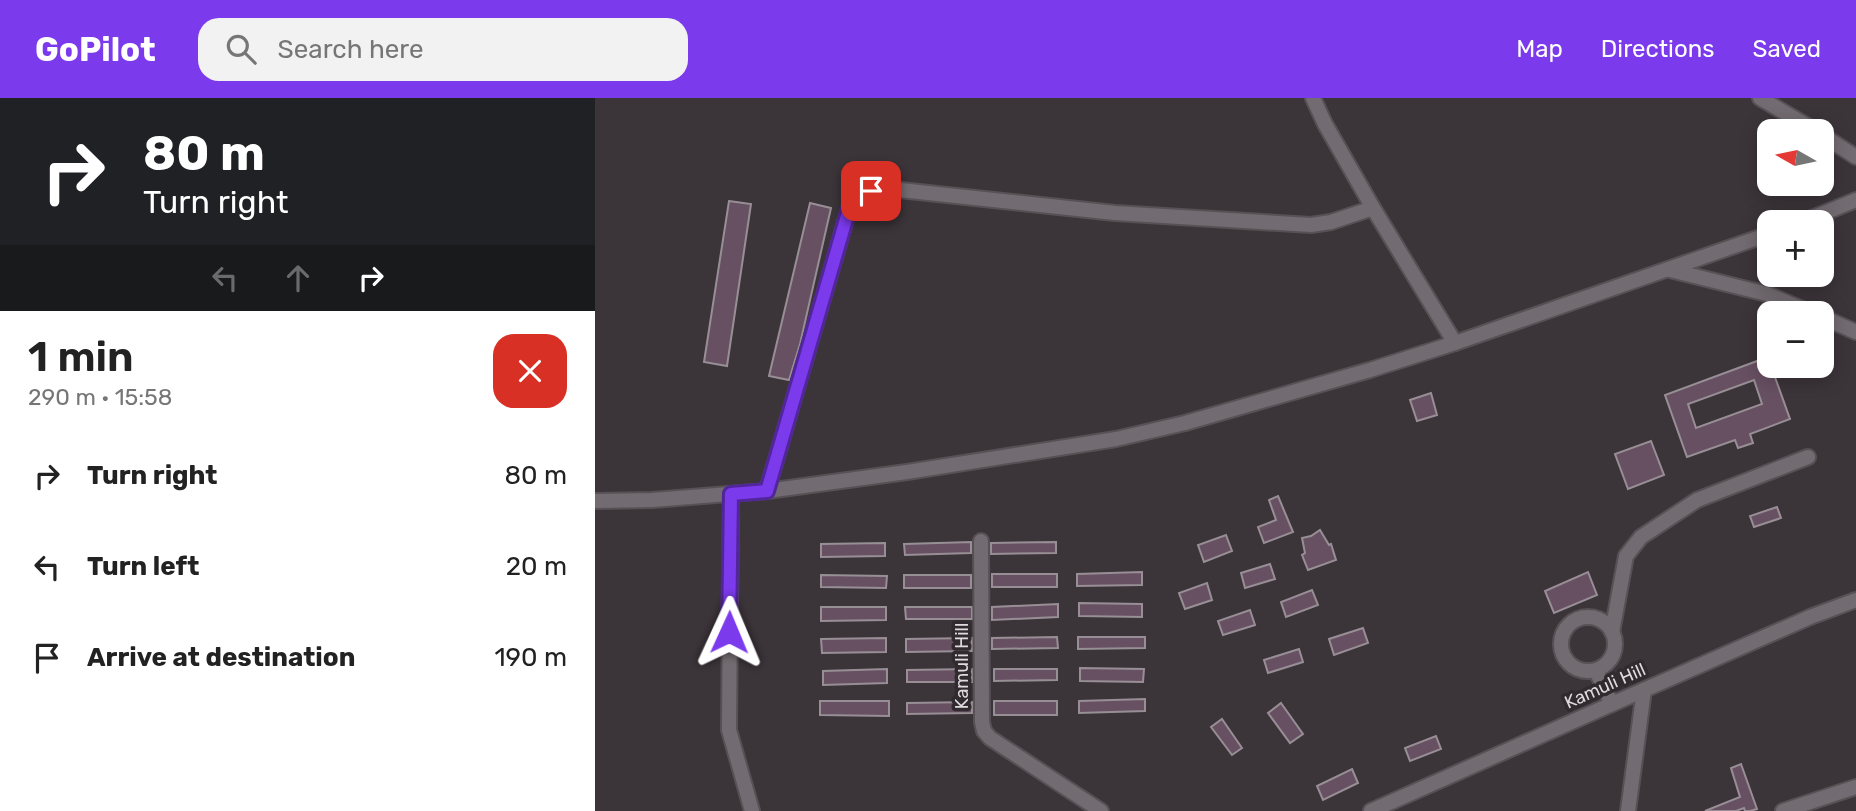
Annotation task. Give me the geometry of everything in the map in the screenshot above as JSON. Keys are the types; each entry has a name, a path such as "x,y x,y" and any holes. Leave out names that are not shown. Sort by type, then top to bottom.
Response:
{"street":[{"path":"1313,98 1373,208 1455,343"},
{"path":"1760,98 1796,119"},
{"path":"1834,142 1856,156"},
{"path":"767,491 849,209 859,197 871,191 891,189 1115,213 1311,225 1331,222 1373,208"},
{"path":"1831,210 1856,200"},
{"path":"595,501 652,500 767,491 1116,439 1185,423 1370,370 1757,238"},
{"path":"1669,270 1767,294 1784,301"},
{"path":"1834,322 1856,332"},
{"path":"1612,632 1626,556 1641,537 1697,499 1808,457"},
{"path":"731,494 728,714 731,741 752,811"},
{"name":"Kamuli Hill","path":"981,541 984,731 990,738 1101,811"},
{"name":"Kamuli Hill","path":"1371,811 1810,617 1856,600"},
{"path":"1591,617 1603,622 1612,632 1616,645 1612,658 1596,671 1578,670 1567,662 1562,650 1564,632 1577,619 1591,617"},
{"path":"1596,671 1612,704"},
{"path":"1628,811 1644,690"},
{"path":"1783,811 1856,787"}],"building":[{"path":"729,201 751,204 727,366 704,362"},
{"path":"810,203 831,208 800,344 789,380 769,376"},
{"path":"1757,361 1757,378 1775,378 1790,419 1750,434 1753,443 1738,448 1735,440 1687,457 1665,395","holes":["1754,380 1762,404 1696,428 1688,404"]},
{"path":"1431,393 1437,415 1417,421 1410,400"},
{"path":"1651,441 1664,475 1628,489 1615,454"},
{"path":"1278,496 1293,532 1264,543 1258,527 1276,520 1269,500"},
{"path":"1777,507 1781,518 1754,527 1750,516"},
{"path":"1320,530 1329,545 1331,544 1336,560 1308,570 1302,555 1305,553 1302,538"},
{"path":"1226,535 1232,551 1204,562 1198,545"},
{"path":"971,542 971,553 905,555 904,544"},
{"path":"1056,542 1056,553 991,554 991,543"},
{"path":"885,543 885,556 821,557 821,544"},
{"path":"1270,564 1275,579 1245,588 1241,573"},
{"path":"1142,572 1142,585 1077,586 1077,574"},
{"path":"1588,572 1597,595 1554,613 1545,591"},
{"path":"992,574 1057,574 1057,587 992,587"},
{"path":"821,575 887,576 886,588 821,587"},
{"path":"904,575 971,575 971,588 904,588"},
{"path":"1207,583 1212,600 1185,609 1179,593"},
{"path":"1312,590 1318,605 1286,617 1281,602"},
{"path":"1079,603 1142,604 1142,617 1079,616"},
{"path":"1058,604 1058,617 992,620 992,607"},
{"path":"821,607 886,607 886,620 821,621"},
{"path":"905,607 972,607 972,619 906,619"},
{"path":"1250,610 1255,625 1223,635 1218,621"},
{"path":"1363,628 1368,643 1334,655 1329,639"},
{"path":"1057,637 1058,648 992,649 992,638"},
{"path":"1078,637 1145,637 1145,648 1078,649"},
{"path":"886,638 886,652 822,653 821,639"},
{"path":"972,638 972,651 906,652 906,639"},
{"path":"1299,649 1303,662 1268,673 1264,660"},
{"path":"1080,668 1144,669 1143,682 1080,681"},
{"path":"887,669 887,683 823,685 823,671"},
{"path":"972,669 972,682 907,682 907,670"},
{"path":"994,669 1057,669 1057,680 994,681"},
{"path":"1145,699 1145,711 1079,713 1079,701"},
{"path":"820,701 889,701 889,716 820,715"},
{"path":"994,701 1057,701 1057,715 994,715"},
{"path":"972,702 972,713 907,714 907,703"},
{"path":"1281,703 1303,734 1290,743 1268,713"},
{"path":"1222,719 1242,748 1232,755 1211,727"},
{"path":"1436,736 1441,749 1410,761 1405,748"},
{"path":"1741,764 1757,809 1705,811 1740,797 1731,768"},
{"path":"1352,769 1358,783 1323,800 1317,786"}],"route":[{"path":"729,632 731,494 767,491 849,209 859,197 871,191"}]}
